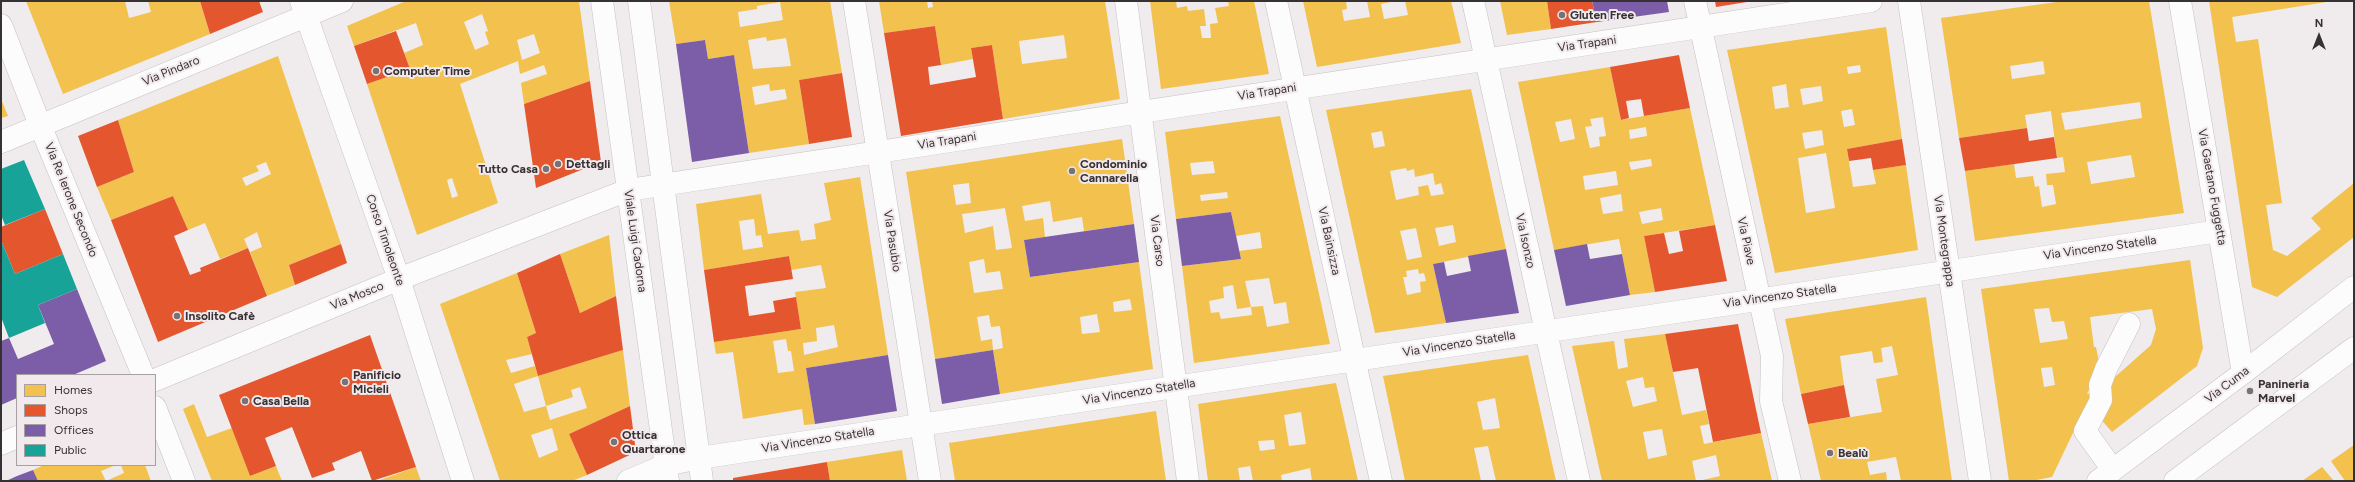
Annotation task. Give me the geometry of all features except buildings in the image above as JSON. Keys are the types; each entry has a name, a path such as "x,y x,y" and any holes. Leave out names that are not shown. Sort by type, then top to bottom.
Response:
{"street":[{"name":"Via Pindaro","path":"1,142 303,8 342,1"},
{"name":"Viale Luigi Cadorna","path":"602,1 667,473"},
{"path":"639,1 702,481"},
{"name":"Via Pasubio","path":"854,1 930,481"},
{"name":"Via Carso","path":"1126,1 1188,481"},
{"name":"Via Bainsizza","path":"1276,1 1381,481"},
{"name":"Via Isonzo","path":"1473,1 1544,331 1579,481"},
{"name":"Via Piave","path":"1695,1 1772,356 1771,401 1790,481"},
{"name":"Via Trapani","path":"663,184 1871,1"},
{"name":"Via Montegrappa","path":"1909,1 1980,481"},
{"name":"Via Gaetano Fuggetta","path":"2180,1 2243,373"},
{"name":"Corso Timoleonte","path":"303,8 399,279 463,481"},
{"name":"Via Re Ierone Secondo","path":"1,25 40,125 143,374"},
{"name":"Via Mosco","path":"156,380 399,279 628,190 663,184"},
{"name":"Via Vincenzo Statella","path":"628,481 667,473 699,458 2219,231"},
{"name":"Via Cuma","path":"2106,475 2243,373 2354,287"},
{"path":"2106,475 2085,431 2101,400 2100,385 2106,369 2129,324"},
{"path":"2175,481 2354,348"},
{"path":"156,410 184,481"},
{"path":"1,444 16,437"}],"place":[{"name":"Gluten Free","path":"1562,15"},
{"name":"Computer Time","path":"376,71"},
{"name":"Dettagli","path":"558,164"},
{"name":"Tutto Casa","path":"546,169"},
{"name":"Condominio Cannarella","path":"1072,171"},
{"name":"Insolito Cafè","path":"177,316"},
{"name":"Panificio Micieli","path":"345,382"},
{"name":"Panineria Marvel","path":"2250,391"},
{"name":"Casa Bella","path":"245,401"},
{"name":"Ottica Quartarone","path":"614,442"},
{"name":"Bealù","path":"1830,453"}]}
